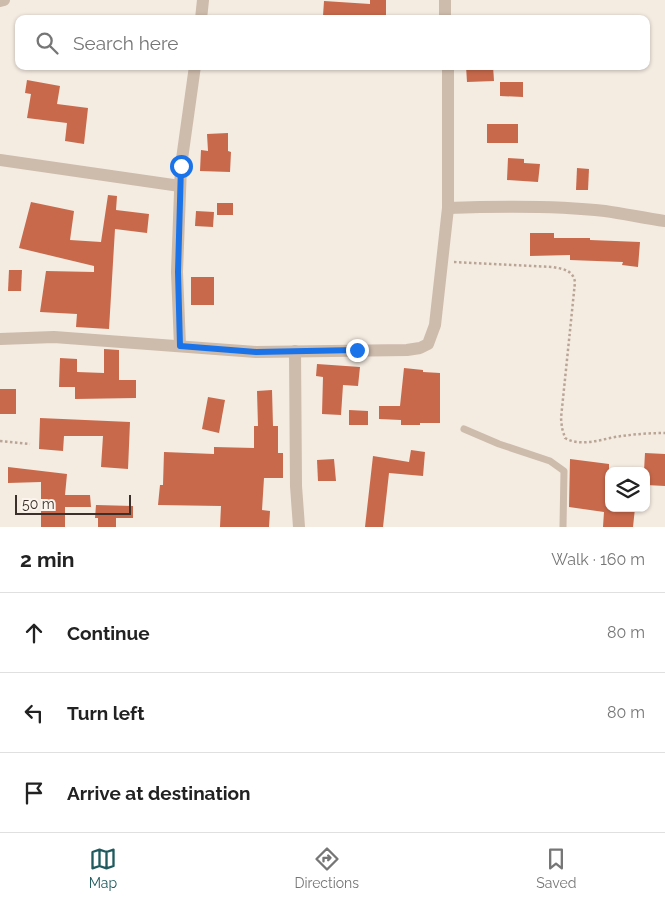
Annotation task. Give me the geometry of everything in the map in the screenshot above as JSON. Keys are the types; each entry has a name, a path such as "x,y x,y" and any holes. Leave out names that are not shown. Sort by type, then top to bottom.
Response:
{"street":[{"path":"0,1 4,0"},
{"path":"201,15 203,0"},
{"path":"445,0 446,15"},
{"path":"180,346 178,272 180,186 182,157 194,70"},
{"path":"0,339 54,337 256,352 407,350 428,344 435,325 448,208 448,70"},
{"path":"0,160 180,186"},
{"path":"448,208 513,206 574,209 605,211 665,221"},
{"path":"294,351 296,476 299,527"}],"lane":[{"path":"464,429 558,465 564,471 563,527"}],"path":[{"path":"443,262 552,267 572,273 576,282 560,418 565,438 572,441 585,442 622,436 665,433"},
{"path":"0,440 30,444"}],"building":[{"path":"370,0 386,0 386,15 323,15 324,1 370,4"},
{"path":"466,70 493,70 494,81 467,82"},
{"path":"27,80 60,86 57,104 88,108 84,144 65,141 67,123 27,118 31,94 25,93"},
{"path":"500,82 523,82 523,97 500,96"},
{"path":"487,124 518,124 518,143 487,143"},
{"path":"228,133 228,151 231,152 230,172 200,171 201,150 208,151 207,134"},
{"path":"508,158 524,159 524,163 540,164 538,182 507,180"},
{"path":"577,168 589,169 588,190 576,190"},
{"path":"108,195 117,196 116,210 149,214 147,233 115,229 109,329 76,327 77,314 40,312 46,271 94,272 94,266 19,248 31,202 74,211 70,240 101,242"},
{"path":"217,203 233,203 233,215 217,215"},
{"path":"196,211 214,212 213,227 195,226"},
{"path":"530,233 554,233 554,238 590,238 590,240 640,242 638,267 622,265 623,262 570,260 570,255 530,256"},
{"path":"9,270 22,270 21,291 8,291"},
{"path":"191,277 214,277 214,305 191,305"},
{"path":"104,349 119,350 119,380 136,380 136,398 75,399 75,387 59,387 60,358 77,359 77,372 104,373"},
{"path":"317,364 360,367 358,386 343,385 341,415 322,414 323,377 316,376"},
{"path":"404,368 440,373 440,423 401,425 401,420 379,419 379,406 400,406"},
{"path":"0,389 16,389 16,414 0,414"},
{"path":"272,390 273,426 278,426 278,453 283,453 283,478 264,478 262,510 270,511 269,527 220,527 221,506 158,505 160,485 163,485 164,452 214,454 214,447 254,448 254,426 258,426 257,391"},
{"path":"208,397 225,400 219,433 202,429"},
{"path":"349,410 368,411 368,425 349,425"},
{"path":"40,418 130,422 128,469 101,467 103,436 64,436 63,451 39,449"},
{"path":"411,450 425,452 423,476 389,473 383,527 365,527 373,456 409,462"},
{"path":"645,453 665,454 665,486 650,485 650,467 644,467"},
{"path":"334,459 336,481 318,481 317,460"},
{"path":"570,459 609,464 609,467 605,467 605,512 635,512 633,527 603,527 604,512 569,507"},
{"path":"8,467 67,474 65,495 90,495 91,507 65,507 65,527 41,527 41,482 8,483"},
{"path":"96,505 133,506 133,518 116,518 116,527 98,527 98,518 95,518"}],"route":[{"path":"181,166 178,272 180,346 256,352 357,350"}]}
